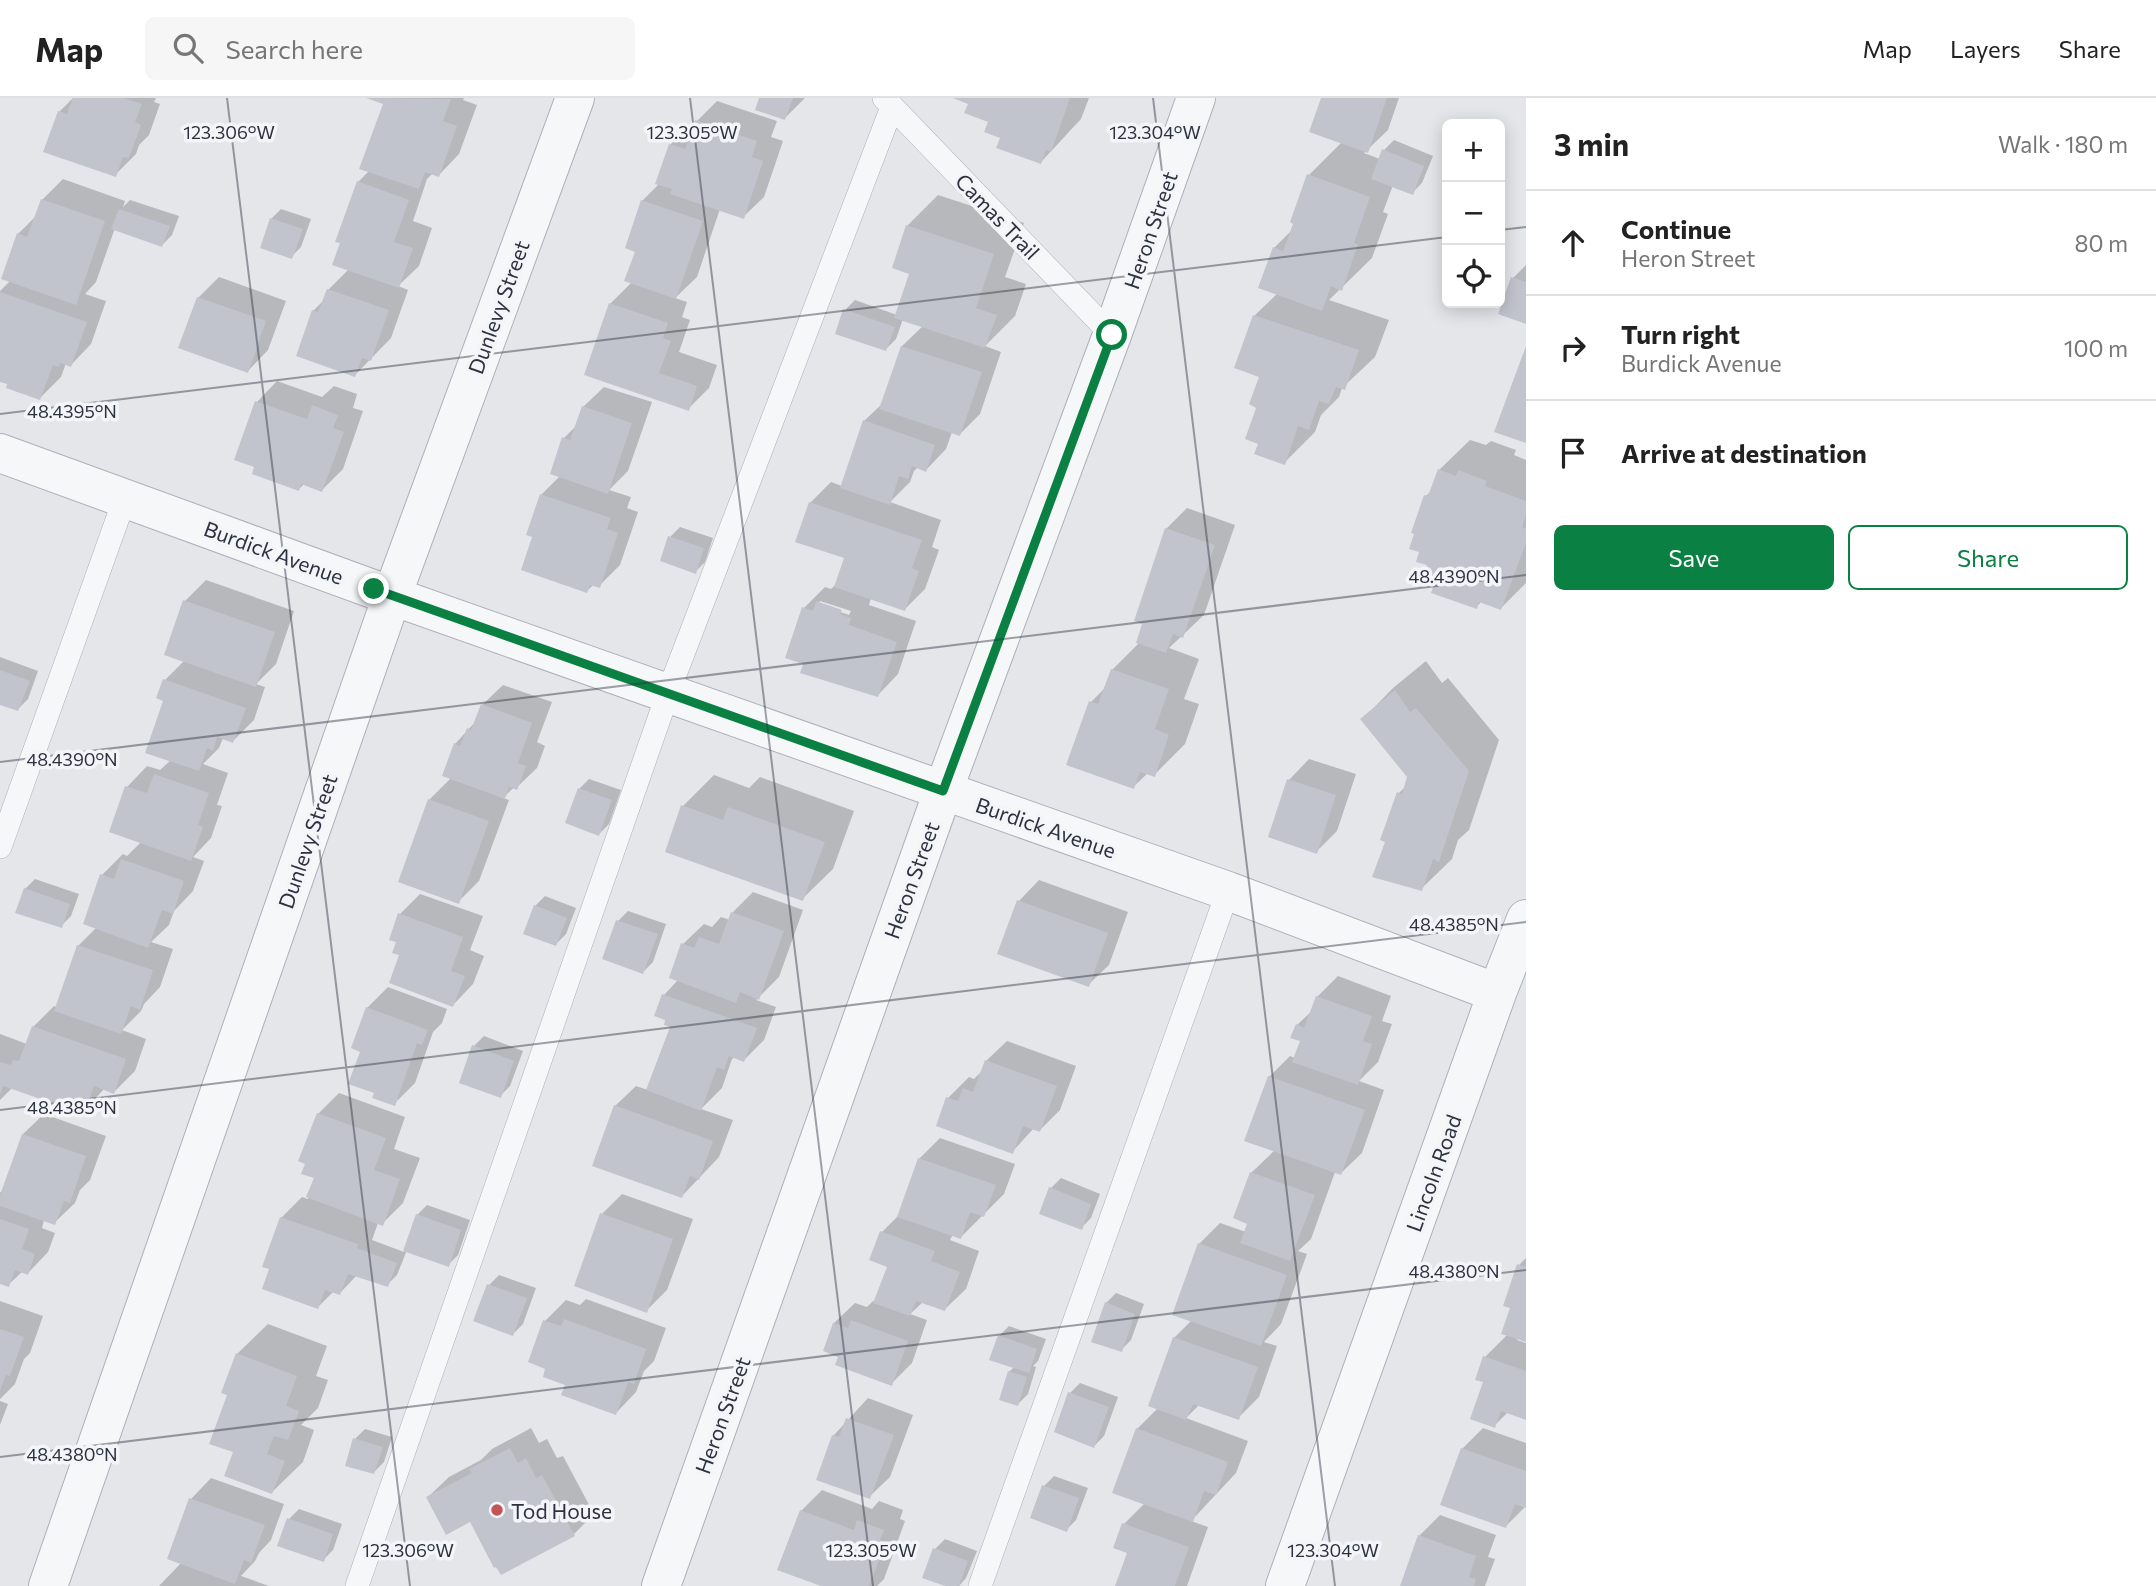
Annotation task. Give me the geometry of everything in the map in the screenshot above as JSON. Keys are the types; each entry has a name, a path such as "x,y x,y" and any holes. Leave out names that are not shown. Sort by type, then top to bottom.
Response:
{"street":[{"name":"Dunlevy Street","path":"48,1586 393,596 575,98"},
{"name":"Heron Street","path":"661,1586 943,791 1112,335 1196,98"},
{"name":"Burdick Avenue","path":"0,453 393,596 1228,891 1497,993"},
{"name":"Lincoln Road","path":"1285,1586 1497,993 1526,919"}],"lane":[{"name":"Camas Trail","path":"888,102 1112,335"},
{"path":"357,1586 668,693 888,102"},
{"path":"0,847 125,498"},
{"path":"980,1586 1228,891"}],"building":[{"path":"73,98 124,98 142,104 135,122 141,125 129,158 123,157 116,177 43,152 58,111 67,114"},
{"path":"366,98 451,99 443,121 457,126 439,177 425,172 419,189 359,169 383,104"},
{"path":"759,98 793,98 785,120 755,110"},
{"path":"953,98 1070,98 1051,152 1046,150 1041,164 996,148 1000,138 984,132 988,122 964,113 968,104"},
{"path":"1321,98 1387,98 1368,153 1309,132"},
{"path":"695,120 757,141 752,157 763,161 744,219 670,194 672,189 655,184 669,144 685,149"},
{"path":"1382,149 1424,166 1413,195 1371,179"},
{"path":"1307,174 1370,197 1354,243 1358,244 1342,291 1331,286 1322,311 1258,288 1273,247 1283,251"},
{"path":"357,181 409,200 394,242 413,248 399,288 332,265 340,243 335,242"},
{"path":"41,199 105,221 76,305 1,279 17,233 27,237"},
{"path":"641,200 703,221 676,299 624,281 635,252 625,248"},
{"path":"119,209 170,226 162,247 111,229"},
{"path":"270,218 303,229 292,259 260,248"},
{"path":"906,225 994,254 976,308 997,315 985,348 894,318 909,274 892,268"},
{"path":"1511,277 1526,282 1526,324 1498,314 1500,308 1505,308 1505,294"},
{"path":"327,289 389,310 371,361 362,358 355,377 296,356 312,310 318,312"},
{"path":"0,292 87,322 71,367 60,363 59,367 53,365 40,400 6,388 7,384 0,382"},
{"path":"197,297 266,321 248,373 178,348"},
{"path":"609,303 668,323 663,338 671,341 659,373 697,386 689,411 584,375"},
{"path":"843,309 895,327 886,351 835,334"},
{"path":"1253,315 1359,350 1345,390 1336,387 1329,404 1319,401 1309,430 1298,426 1285,465 1254,454 1258,444 1245,439 1256,408 1249,404 1259,377 1234,368"},
{"path":"901,346 982,372 960,436 879,409"},
{"path":"1526,346 1526,443 1494,432"},
{"path":"255,401 307,419 312,405 338,415 333,428 344,432 322,492 301,484 299,491 252,474 254,467 234,460"},
{"path":"582,406 632,423 608,494 550,474 562,437 570,440"},
{"path":"863,420 935,445 926,472 912,466 908,479 899,476 890,505 840,488"},
{"path":"1438,469 1456,476 1458,470 1487,481 1485,486 1526,501 1526,515 1522,527 1526,529 1526,543 1501,610 1479,602 1477,609 1431,593 1436,578 1424,573 1427,565 1416,562 1419,552 1409,549 1414,534 1411,533 1424,495 1428,496"},
{"path":"540,494 611,518 607,529 618,533 600,588 590,585 587,593 521,570 532,537 526,535"},
{"path":"809,502 922,540 912,568 919,571 905,611 834,587 844,558 795,542"},
{"path":"1165,528 1215,545 1183,638 1173,634 1166,653 1136,643 1142,624 1134,621"},
{"path":"668,536 704,548 696,574 660,561"},
{"path":"183,600 275,632 256,687 164,655"},
{"path":"816,601 842,610 840,614 851,618 849,625 897,642 878,697 800,673 803,664 785,658 802,607 813,611"},
{"path":"1111,669 1169,689 1155,729 1169,735 1155,777 1140,772 1134,789 1066,765 1089,701 1098,704"},
{"path":"0,670 30,681 18,711 0,705"},
{"path":"163,679 246,708 233,743 217,737 213,751 207,748 199,771 145,753 163,701 156,698"},
{"path":"1395,690 1410,712 1416,708 1469,771 1439,862 1433,859 1422,891 1372,877 1385,842 1380,840 1397,792 1402,794 1407,777 1360,719"},
{"path":"481,704 532,723 518,763 526,766 517,790 509,787 505,799 442,776 454,743 460,746 467,728 471,730"},
{"path":"154,774 209,793 198,825 203,827 191,861 109,832 125,786 147,793"},
{"path":"1287,779 1336,795 1317,854 1268,837"},
{"path":"578,788 612,800 599,836 565,823"},
{"path":"428,799 489,821 459,904 398,882"},
{"path":"681,805 723,820 728,807 825,842 803,901 665,852"},
{"path":"121,859 184,881 173,914 162,910 148,948 83,924 100,874 114,879"},
{"path":"24,888 70,904 62,928 15,913"},
{"path":"1017,900 1108,933 1089,987 997,954"},
{"path":"534,905 567,918 556,946 523,934"},
{"path":"731,912 784,931 759,1000 740,992 736,1003 669,978 681,943 694,948 699,937 719,944"},
{"path":"398,913 463,937 451,971 465,976 453,1007 389,983 399,955 392,953 396,942 389,940"},
{"path":"616,920 658,934 643,974 602,959"},
{"path":"77,945 153,970 140,1010 131,1006 121,1034 54,1011"},
{"path":"662,994 757,1028 744,1062 729,1056 724,1070 717,1067 701,1111 646,1090 670,1027 664,1025 665,1020 654,1016"},
{"path":"1316,996 1372,1016 1363,1041 1372,1044 1358,1085 1292,1062 1300,1041 1290,1038 1296,1024 1304,1028"},
{"path":"366,1007 428,1030 422,1045 417,1043 395,1106 372,1098 374,1093 348,1084 360,1052 351,1048"},
{"path":"32,1026 126,1059 114,1094 94,1086 84,1114 3,1086 0,1095 0,1062 11,1065 13,1060 19,1061"},
{"path":"472,1045 514,1061 501,1098 459,1083"},
{"path":"985,1060 1057,1086 1040,1132 1023,1126 1013,1154 936,1126 946,1097 958,1101 963,1088 973,1092"},
{"path":"1268,1076 1365,1110 1341,1175 1244,1141"},
{"path":"614,1105 713,1141 699,1180 690,1176 682,1198 592,1166"},
{"path":"317,1113 386,1138 374,1170 400,1179 383,1226 306,1197 314,1178 301,1174 305,1164 298,1161"},
{"path":"22,1134 86,1156 70,1203 64,1201 55,1225 0,1206 0,1195"},
{"path":"918,1158 996,1185 984,1217 970,1212 961,1239 897,1217"},
{"path":"1250,1172 1315,1195 1290,1261 1240,1243 1247,1224 1233,1218"},
{"path":"1049,1187 1091,1204 1082,1230 1039,1214"},
{"path":"600,1213 673,1239 647,1313 574,1286"},
{"path":"416,1214 461,1230 449,1267 403,1251"},
{"path":"280,1217 358,1244 357,1248 397,1263 388,1287 348,1274 340,1295 325,1290 318,1309 262,1289 269,1269 262,1267"},
{"path":"0,1219 29,1229 22,1249 35,1254 28,1275 15,1270 9,1287 0,1284"},
{"path":"880,1231 935,1251 931,1261 960,1272 945,1311 916,1301 910,1316 873,1303 887,1267 869,1260"},
{"path":"1198,1243 1287,1275 1261,1346 1172,1315"},
{"path":"1517,1264 1526,1267 1526,1342 1501,1334 1510,1308 1503,1306"},
{"path":"487,1284 527,1298 513,1336 473,1321"},
{"path":"1105,1302 1135,1314 1122,1352 1091,1342"},
{"path":"564,1319 646,1349 634,1384 628,1382 616,1415 561,1395 565,1385 543,1377 545,1369 528,1362 543,1320 561,1326"},
{"path":"851,1320 908,1341 892,1386 835,1365 838,1357 823,1351 833,1323 848,1328"},
{"path":"0,1329 24,1337 10,1376 6,1375 0,1391"},
{"path":"998,1335 1037,1349 1029,1373 989,1360"},
{"path":"1173,1337 1258,1367 1239,1420 1193,1404 1186,1420 1148,1406"},
{"path":"236,1353 297,1376 286,1406 299,1411 288,1440 274,1436 267,1454 285,1461 272,1494 224,1476 233,1452 209,1444 227,1395 221,1393"},
{"path":"1483,1356 1526,1371 1526,1420 1501,1411 1495,1428 1470,1419 1483,1382 1475,1380"},
{"path":"1008,1371 1027,1377 1018,1406 999,1400"},
{"path":"1068,1392 1109,1407 1094,1448 1054,1432"},
{"path":"846,1418 894,1435 870,1499 816,1480 832,1435 839,1437"},
{"path":"1136,1428 1228,1462 1216,1495 1204,1491 1193,1522 1112,1493"},
{"path":"353,1438 383,1447 374,1474 345,1466"},
{"name":"Tod House","path":"510,1448 518,1463 526,1458 536,1478 542,1475 575,1536 501,1575 496,1567 494,1568 470,1522 446,1535 426,1497 472,1473 469,1469"},
{"path":"1461,1448 1526,1471 1526,1508 1515,1504 1506,1528 1440,1505"},
{"path":"1042,1485 1079,1498 1067,1532 1030,1518"},
{"path":"189,1498 265,1525 251,1563 244,1560 235,1584 167,1559"},
{"path":"800,1510 854,1530 857,1520 884,1530 880,1540 886,1542 869,1586 821,1586 777,1570"},
{"path":"287,1518 333,1534 324,1562 277,1546"},
{"path":"1122,1523 1189,1547 1175,1586 1115,1586 1127,1553 1113,1548"},
{"path":"1418,1535 1476,1556 1469,1577 1476,1579 1474,1586 1400,1586"},
{"path":"933,1548 968,1561 959,1586 945,1586 922,1578"}],"place":[{"name":"Tod House","path":"497,1510"}],"route":[{"path":"374,589 943,791 1112,335"}]}
